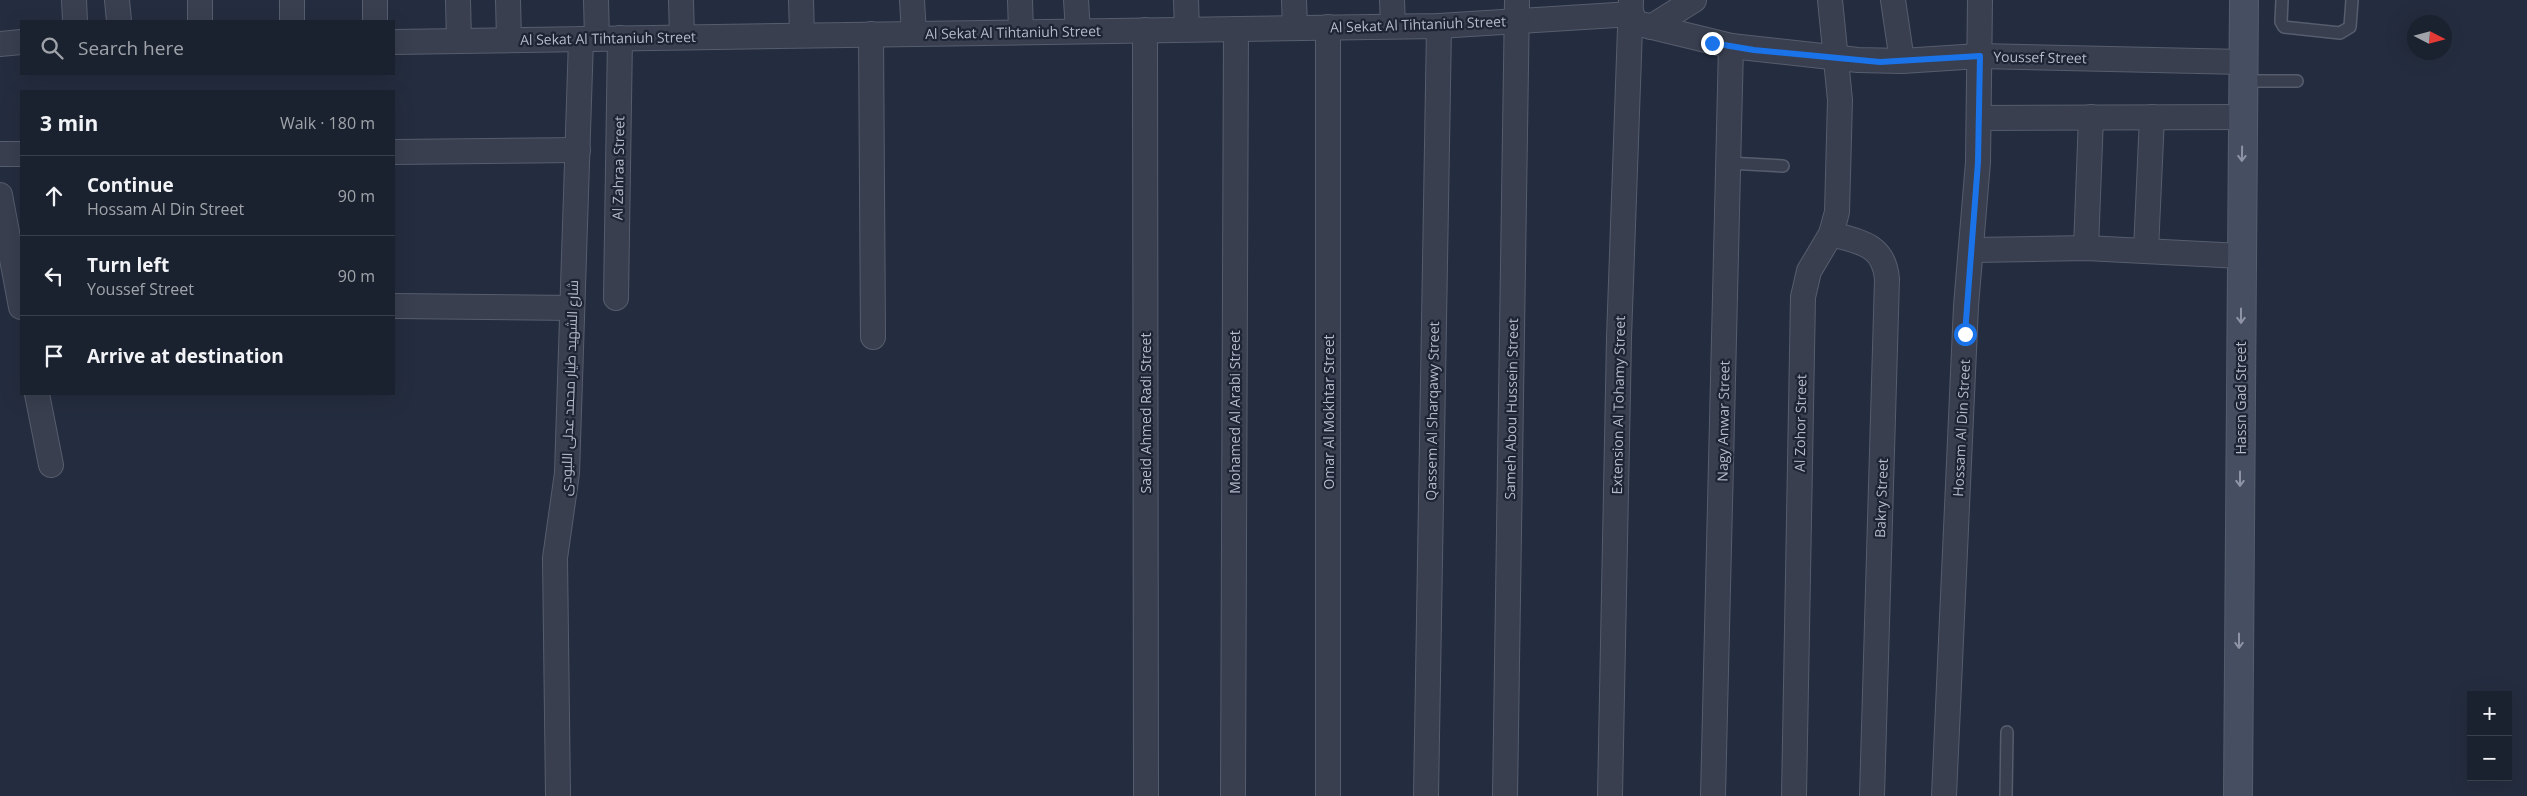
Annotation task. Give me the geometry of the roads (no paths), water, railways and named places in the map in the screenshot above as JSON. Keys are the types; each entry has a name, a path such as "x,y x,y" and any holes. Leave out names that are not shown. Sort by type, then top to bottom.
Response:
{"main road":[{"name":"Hassn Gad Street","path":"2238,796 2244,0"}],"street":[{"path":"74,0 75,20"},
{"path":"118,0 118,20"},
{"path":"200,0 200,20"},
{"path":"292,0 292,20"},
{"path":"375,0 375,20"},
{"path":"458,0 459,41"},
{"path":"508,0 509,40"},
{"path":"596,0 599,39"},
{"path":"681,0 682,37"},
{"path":"801,0 802,35"},
{"path":"912,0 914,34"},
{"path":"1020,0 1022,32"},
{"path":"1076,0 1078,31"},
{"path":"1186,0 1187,29"},
{"path":"1294,0 1295,28"},
{"path":"1392,0 1393,26"},
{"path":"1636,16 1694,0"},
{"name":"Al Zohor Street","path":"1794,796 1803,297 1810,271 1831,234 1838,212 1840,100 1830,0"},
{"path":"1893,0 1902,61"},
{"name":"Hossam Al Din Street","path":"1944,796 1966,306 1972,250 1979,118 1980,0"},
{"name":"Al Sekat Al Tihtaniuh Street","path":"395,42 1439,26 1518,11 1636,16"},
{"name":"Sameh Abou Hussein Street","path":"1505,796 1518,11"},
{"name":"Youssef Street","path":"1636,16 1731,46 1836,58 1902,61 1980,56 2243,72"},
{"name":"Extension Al Tohamy Street","path":"1610,796 1619,338 1636,16"},
{"name":"Qassem Al Sharqawy Street","path":"1426,796 1439,26"},
{"name":"Omar Al Mokhtar Street","path":"1328,27 1328,796"},
{"name":"Mohamed Al Arabi Street","path":"1233,796 1236,29"},
{"name":"Saeid Ahmed Radi Street","path":"1145,30 1146,796"},
{"path":"871,34 873,337"},
{"name":"شارع الشهيد طيار محمد عدلى اللبودى","path":"558,796 555,558 567,486 578,150 599,39"},
{"name":"Al Zahraa Street","path":"599,39 616,298"},
{"path":"0,44 20,42"},
{"name":"Nagy Anwar Street","path":"1713,796 1731,46"},
{"path":"2086,248 2090,117"},
{"path":"2146,250 2152,117"},
{"path":"1979,118 2243,117"},
{"path":"395,152 578,150"},
{"path":"0,154 20,154"},
{"path":"0,194 7,273 20,301"},
{"name":"Bakry Street","path":"1831,234 1873,248 1881,256 1886,267 1887,279 1872,796"},
{"path":"1972,250 2086,248 2241,256"},
{"path":"395,306 572,308"},
{"path":"38,395 51,465"}],"lane":[{"path":"2282,0 2281,22 2284,27 2340,32 2350,28 2352,0"},
{"path":"2243,72 2297,81"},
{"path":"1729,163 1783,166"},
{"path":"2006,796 2007,732"}]}
